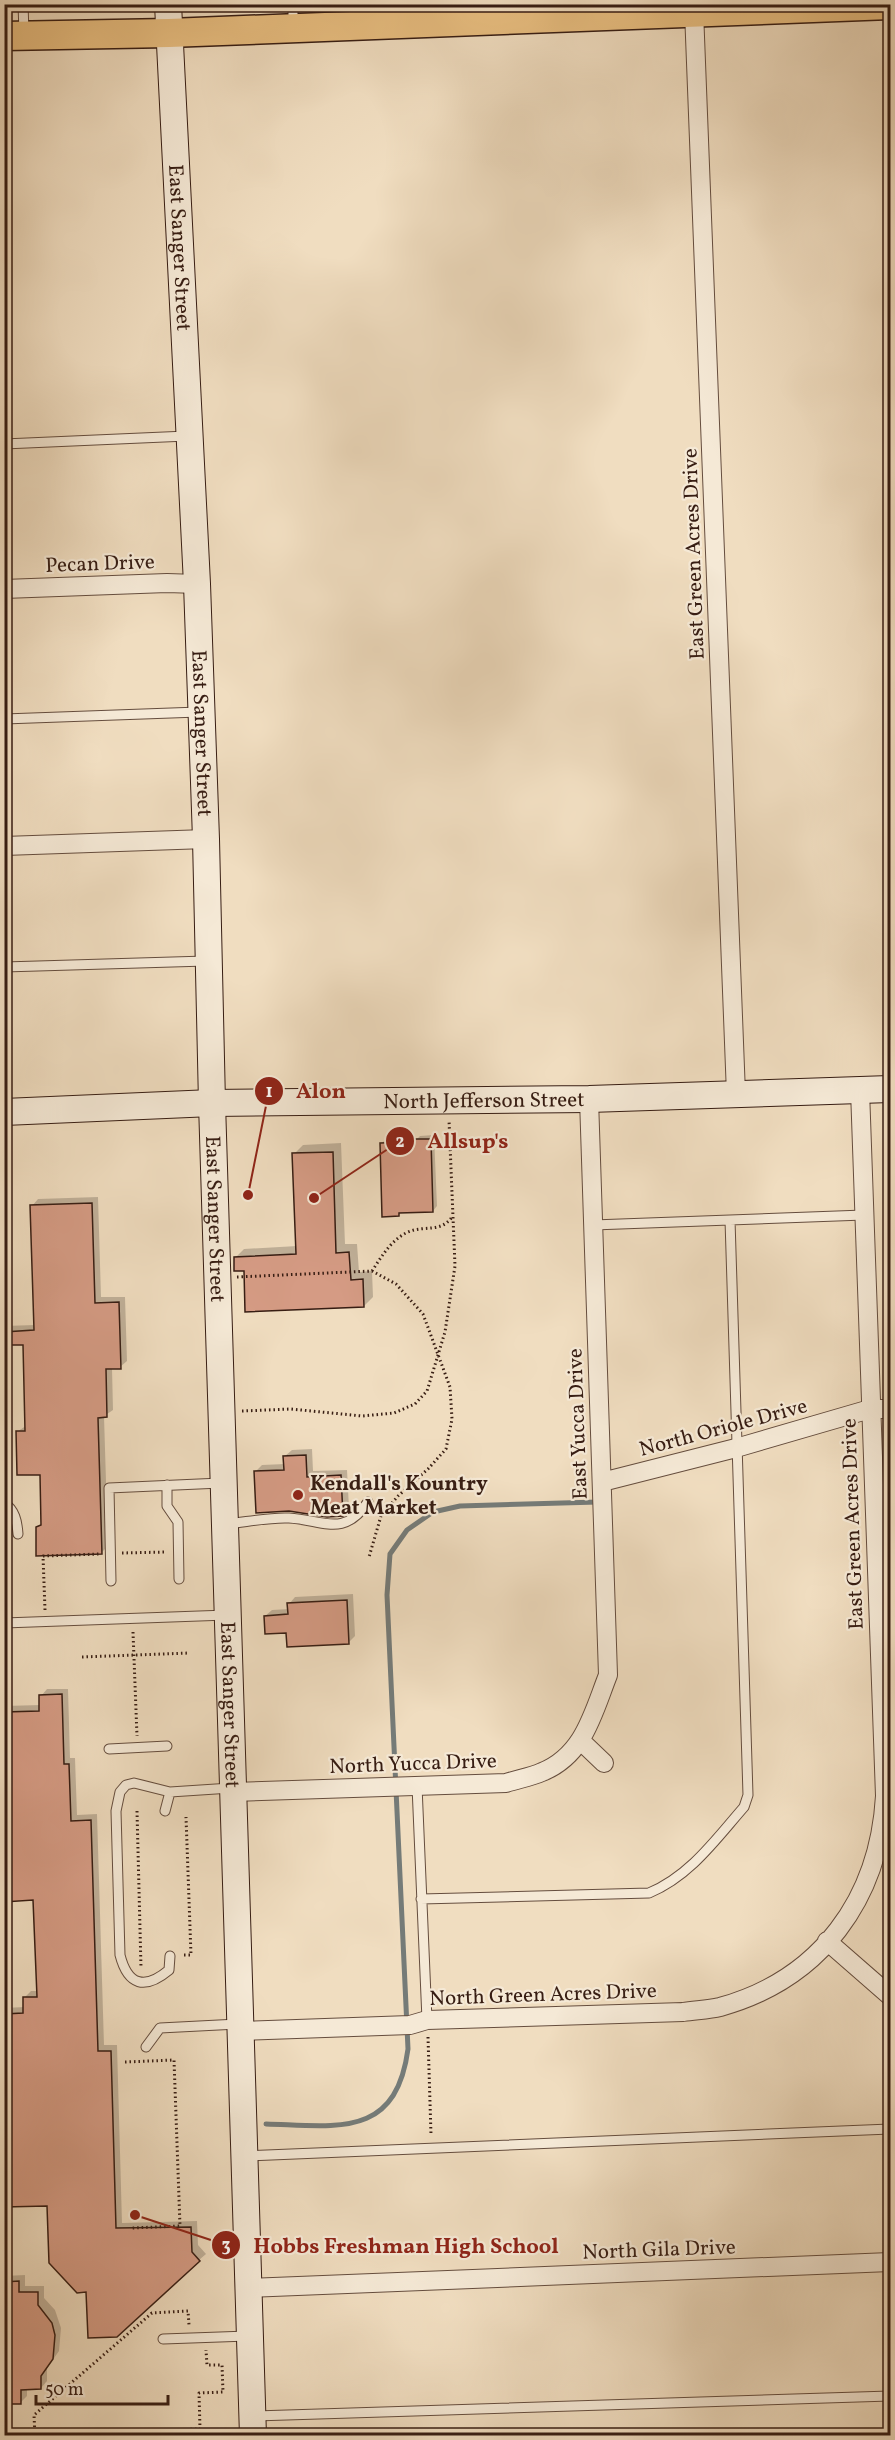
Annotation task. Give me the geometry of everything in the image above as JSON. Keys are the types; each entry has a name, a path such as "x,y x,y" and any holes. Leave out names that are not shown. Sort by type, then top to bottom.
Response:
{"main road":[{"name":"East Sanger Street","path":"168,4 202,712 253,2426"},
{"path":"14,35 169,33 293,16 418,13 542,14 891,5"},
{"name":"North Jefferson Street","path":"4,1112 212,1103 589,1099 891,1089"}],"street":[{"name":"East Green Acres Drive","path":"676,9 736,1094"},
{"name":"Pecan Drive","path":"4,589 196,584"},
{"path":"4,846 206,839"},
{"name":"East Green Acres Drive","path":"827,1941 846,1919 868,1881 879,1847 885,1796 860,1090"},
{"name":"East Yucca Drive","path":"582,1742 608,1675 589,1099"},
{"name":"North Oriole Drive","path":"602,1482 736,1448 870,1410 891,1409"},
{"path":"582,1742 604,1763"},
{"name":"North Yucca Drive","path":"233,1790 506,1783 543,1772 560,1762 582,1742"},
{"path":"827,1941 890,1996"},
{"name":"North Green Acres Drive","path":"241,2027 683,2012 717,2007 740,2000 785,1979 820,1951 827,1941"},
{"name":"North Gila Drive","path":"249,2288 891,2262"}],"lane":[{"path":"14,35 23,4"},
{"path":"4,444 189,436"},
{"path":"4,719 202,712"},
{"path":"4,967 209,961"},
{"path":"593,1225 864,1215"},
{"path":"421,1899 650,1893 682,1876 744,1807 748,1795 730,1220"},
{"path":"111,1581 109,1488 224,1483"},
{"path":"167,1485 168,1506 178,1522 179,1579"},
{"path":"225,1525 288,1518 324,1525 349,1522 360,1514 368,1502"},
{"path":"4,1503 11,1508 17,1521 18,1534"},
{"path":"4,1623 228,1615"},
{"path":"109,1749 167,1746"},
{"path":"174,1956 169,1970 155,1980 141,1983 133,1980 124,1969 120,1955 116,1811 120,1792 126,1785 134,1783 170,1792 233,1790"},
{"path":"402,1786 421,1899 410,2023"},
{"path":"165,1810 170,1792"},
{"path":"146,2047 160,2028 241,2027"},
{"path":"245,2156 891,2128"},
{"path":"163,2339 250,2336"},
{"path":"253,2426 891,2396"}],"path":[{"path":"222,1412 291,1409 362,1416 394,1413 415,1404 427,1391 445,1332 454,1266 449,1101"},
{"path":"372,1271 391,1244 409,1231 432,1229 447,1224 453,1216"},
{"path":"218,1278 372,1271 396,1284 423,1314 450,1387 452,1419 446,1449 381,1516 369,1557"},
{"path":"45,1615 43,1556 170,1552"},
{"path":"133,1619 137,1748"},
{"path":"82,1657 189,1653"},
{"path":"137,1810 141,1983"},
{"path":"174,1956 191,1955 186,1817"},
{"path":"410,2023 431,2148"},
{"path":"125,2062 174,2061 180,2226 132,2228"},
{"path":"35,2436 34,2415 152,2313 188,2311 189,2326 206,2338 207,2365 222,2365 223,2392 199,2393 200,2429 100,2432 100,2436"}],"building":[{"path":"414,1139 431,1139 433,1212 399,1213 399,1216 382,1217 380,1143 414,1142"},
{"path":"333,1152 336,1253 349,1252 351,1280 363,1279 364,1307 245,1312 244,1271 234,1271 234,1257 296,1254 292,1153"},
{"path":"92,1203 95,1303 119,1302 121,1369 106,1369 107,1417 98,1418 102,1554 36,1556 36,1527 41,1525 40,1475 17,1475 16,1431 25,1431 23,1345 4,1345 4,1332 34,1330 30,1205"},
{"name":"Kendall's Kountry Meat Market","path":"306,1455 307,1477 341,1475 343,1516 327,1517 289,1511 256,1513 254,1471 284,1470 283,1456"},
{"path":"347,1600 349,1644 287,1647 286,1633 265,1634 264,1616 288,1614 287,1603"},
{"path":"62,1694 64,1764 69,1764 71,1821 91,1820 98,2051 111,2051 116,2228 191,2227 192,2252 200,2261 117,2337 88,2338 86,2292 77,2293 49,2263 47,2206 4,2207 4,2014 23,2013 23,1997 37,1997 33,1900 4,1902 4,1712 39,1711 39,1695"},
{"path":"19,2281 19,2292 38,2292 38,2305 52,2323 55,2335 53,2359 41,2376 41,2389 21,2390 21,2404 4,2404 4,2282"}],"waterway":[{"path":"266,2124 339,2125 359,2121 377,2113 391,2099 401,2078 408,2049 387,1595 390,1554 407,1530 433,1512 460,1506 598,1502"}],"place":[{"name":"Alon","path":"248,1195"},
{"name":"Allsup's","path":"314,1198"},
{"name":"Kendall's Kountry Meat Market","path":"298,1495"},
{"name":"Hobbs Freshman High School","path":"135,2215"}]}
